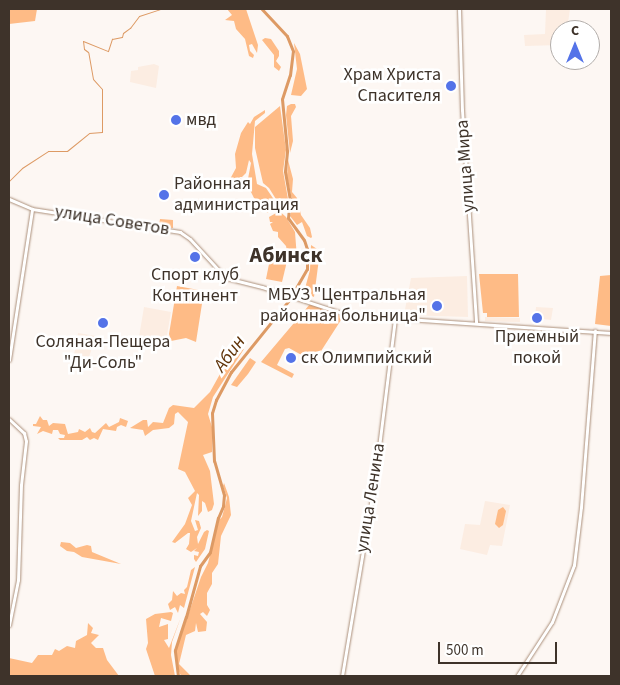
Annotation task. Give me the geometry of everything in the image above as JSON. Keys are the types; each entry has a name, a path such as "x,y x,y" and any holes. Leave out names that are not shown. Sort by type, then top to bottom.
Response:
{"main road":[{"name":"улица Мира","path":"459,9 461,91 476,322"},
{"name":"улица Советов","path":"9,200 32,209 180,232 190,239 224,277 286,294 348,315 476,322 611,333"},
{"path":"9,360 32,209"},
{"name":"улица Ленина","path":"342,676 375,479 395,318"},
{"path":"516,676 552,622 570,577 577,551 595,331"},
{"path":"9,419 26,438 20,485 18,580 9,626"}],"shaded area":[{"path":"9,9 37,9 35,21 9,24"},
{"path":"227,9 246,9 258,45 257,53 252,44 249,45 250,51 254,55 253,58 249,56 245,39 236,29 234,21 225,20 232,15"},
{"path":"546,9 570,9 568,20 550,20 550,45 525,46 524,35 545,34"},
{"path":"265,38 271,39 279,51 276,61 281,67 279,71 274,67 274,55 262,40"},
{"path":"294,43 300,54 307,89 301,96 291,95 297,69"},
{"path":"154,64 159,66 156,88 130,82 131,71 138,70 138,67"},
{"path":"295,104 296,107 291,116 293,141 290,153 286,115 287,106"},
{"path":"280,106 286,150 283,171 288,199 286,207 279,204 269,188 263,183 255,148 255,127"},
{"path":"265,110 265,113 255,121 252,154 257,184 266,188 277,204 274,207 274,211 270,208 268,213 258,207 260,203 254,198 247,184 251,163 249,160 246,173 239,177 243,181 240,185 234,186 229,181 236,168 235,154 241,133 248,122 250,124 254,117"},
{"path":"288,160 293,179 292,192 297,198 301,215 310,228 311,238 307,236 302,222 297,225 290,216 293,205 287,176"},
{"path":"277,209 286,217 295,232 297,258 288,256 286,246 278,237 278,232 273,231 270,224 273,222 270,222 269,217 278,212"},
{"path":"160,219 173,220 173,228 159,226"},
{"path":"311,245 320,251 314,297 304,292 310,270"},
{"path":"271,254 288,257 282,282 266,279"},
{"path":"479,274 518,274 519,317 487,317 487,313 483,313"},
{"path":"611,275 611,326 595,324 600,276"},
{"name":"МБУЗ \"Центральная районная больница\"","path":"467,276 468,317 404,315 411,278"},
{"path":"177,286 204,291 196,342 186,338 171,341 169,334"},
{"path":"310,304 340,315 341,320 314,362 289,348 285,349 277,365 294,374 292,378 261,362"},
{"path":"144,307 171,312 166,341 139,337"},
{"path":"536,307 553,308 551,320 535,318"},
{"path":"485,317 520,318 520,322 485,321"},
{"path":"78,333 96,336 89,357 74,355"},
{"path":"244,349 213,397 208,414 212,427 212,452 203,455 210,471 214,504 212,510 208,512 205,503 202,501 202,511 198,516 199,495 197,493 191,521 195,531 198,530 195,520 199,521 201,528 197,537 198,544 204,532 209,531 205,549 196,562 194,555 198,556 199,552 194,551 197,548 191,552 186,549 189,544 190,533 175,543 172,542 185,524 192,505 188,498 195,491 185,472 178,469 188,422 178,412 175,414 174,424 169,428 153,430 145,436 143,430 130,428 143,420 147,420 148,427 153,422 163,423 169,408 173,405 194,408 210,392 220,374 236,358 235,352"},
{"path":"250,358 256,362 248,374 237,387 231,385"},
{"path":"40,416 43,420 47,420 49,426 53,423 65,424 68,434 78,432 79,429 85,432 90,428 95,433 106,423 109,427 119,422 120,418 128,421 126,427 121,425 117,427 116,431 103,429 98,440 94,438 90,440 87,437 82,440 60,440 58,438 64,438 65,435 60,434 58,430 53,430 52,434 43,431 37,434 41,427 33,426 33,424 36,424"},
{"path":"224,483 229,497 231,515 221,536 218,564 212,573 212,584 207,593 207,605 210,610 207,616 203,612 200,614 207,622 206,631 198,632 196,623 195,631 186,635 179,664 191,676 181,676 176,664 176,651 201,577 208,563 219,520 222,517 227,498 223,486"},
{"path":"485,501 510,505 502,546 490,545 487,555 460,549 465,524 480,525"},
{"path":"503,507 506,511 503,525 499,528 495,524 498,510"},
{"path":"61,542 70,543 76,548 87,545 91,546 92,552 121,564 82,557 60,546"},
{"path":"195,567 184,608 180,605 178,613 175,607 170,610 168,604 172,600 173,591 177,596 181,593 185,594 184,590 187,587 191,570"},
{"path":"173,613 171,621 161,618 159,627 168,624 168,639 164,640 169,648 181,617 172,642 171,655 175,676 155,676 146,649 148,643 146,619 155,614"},
{"path":"88,623 93,628 91,633 99,635 91,643 96,648 103,648 107,660 119,676 9,676 9,658 32,663 38,655 52,655 55,649 59,651 67,646 75,648 76,641 87,635"}],"waterway":[{"path":"9,181 22,168 48,151 67,151 89,133 102,132 102,89 93,79 88,52 84,49 83,41 108,51 112,39 122,37 123,33 130,28 139,16 161,9"},
{"name":"Абин","path":"178,676 175,650 200,566 210,552 218,518 223,506 224,495 214,461 212,413 216,400 231,372 289,300 307,269 307,249 304,240 288,218 290,200 285,171 287,151 282,99 290,75 293,51 287,36 262,9"}],"place":[{"name":"Храм Христа Спасителя","path":"451,86"},
{"name":"мвд","path":"176,120"},
{"name":"Районная администрация","path":"164,195"},
{"name":"Спорт клуб Континент","path":"195,257"},
{"name":"МБУЗ \"Центральная районная больница\"","path":"437,306"},
{"name":"Приемный покой","path":"537,318"},
{"name":"Соляная-Пещера \"Ди-Соль\"","path":"103,323"},
{"name":"ск Олимпийский","path":"291,358"}],"district":[{"name":"Абинск","path":"286,256"}]}
